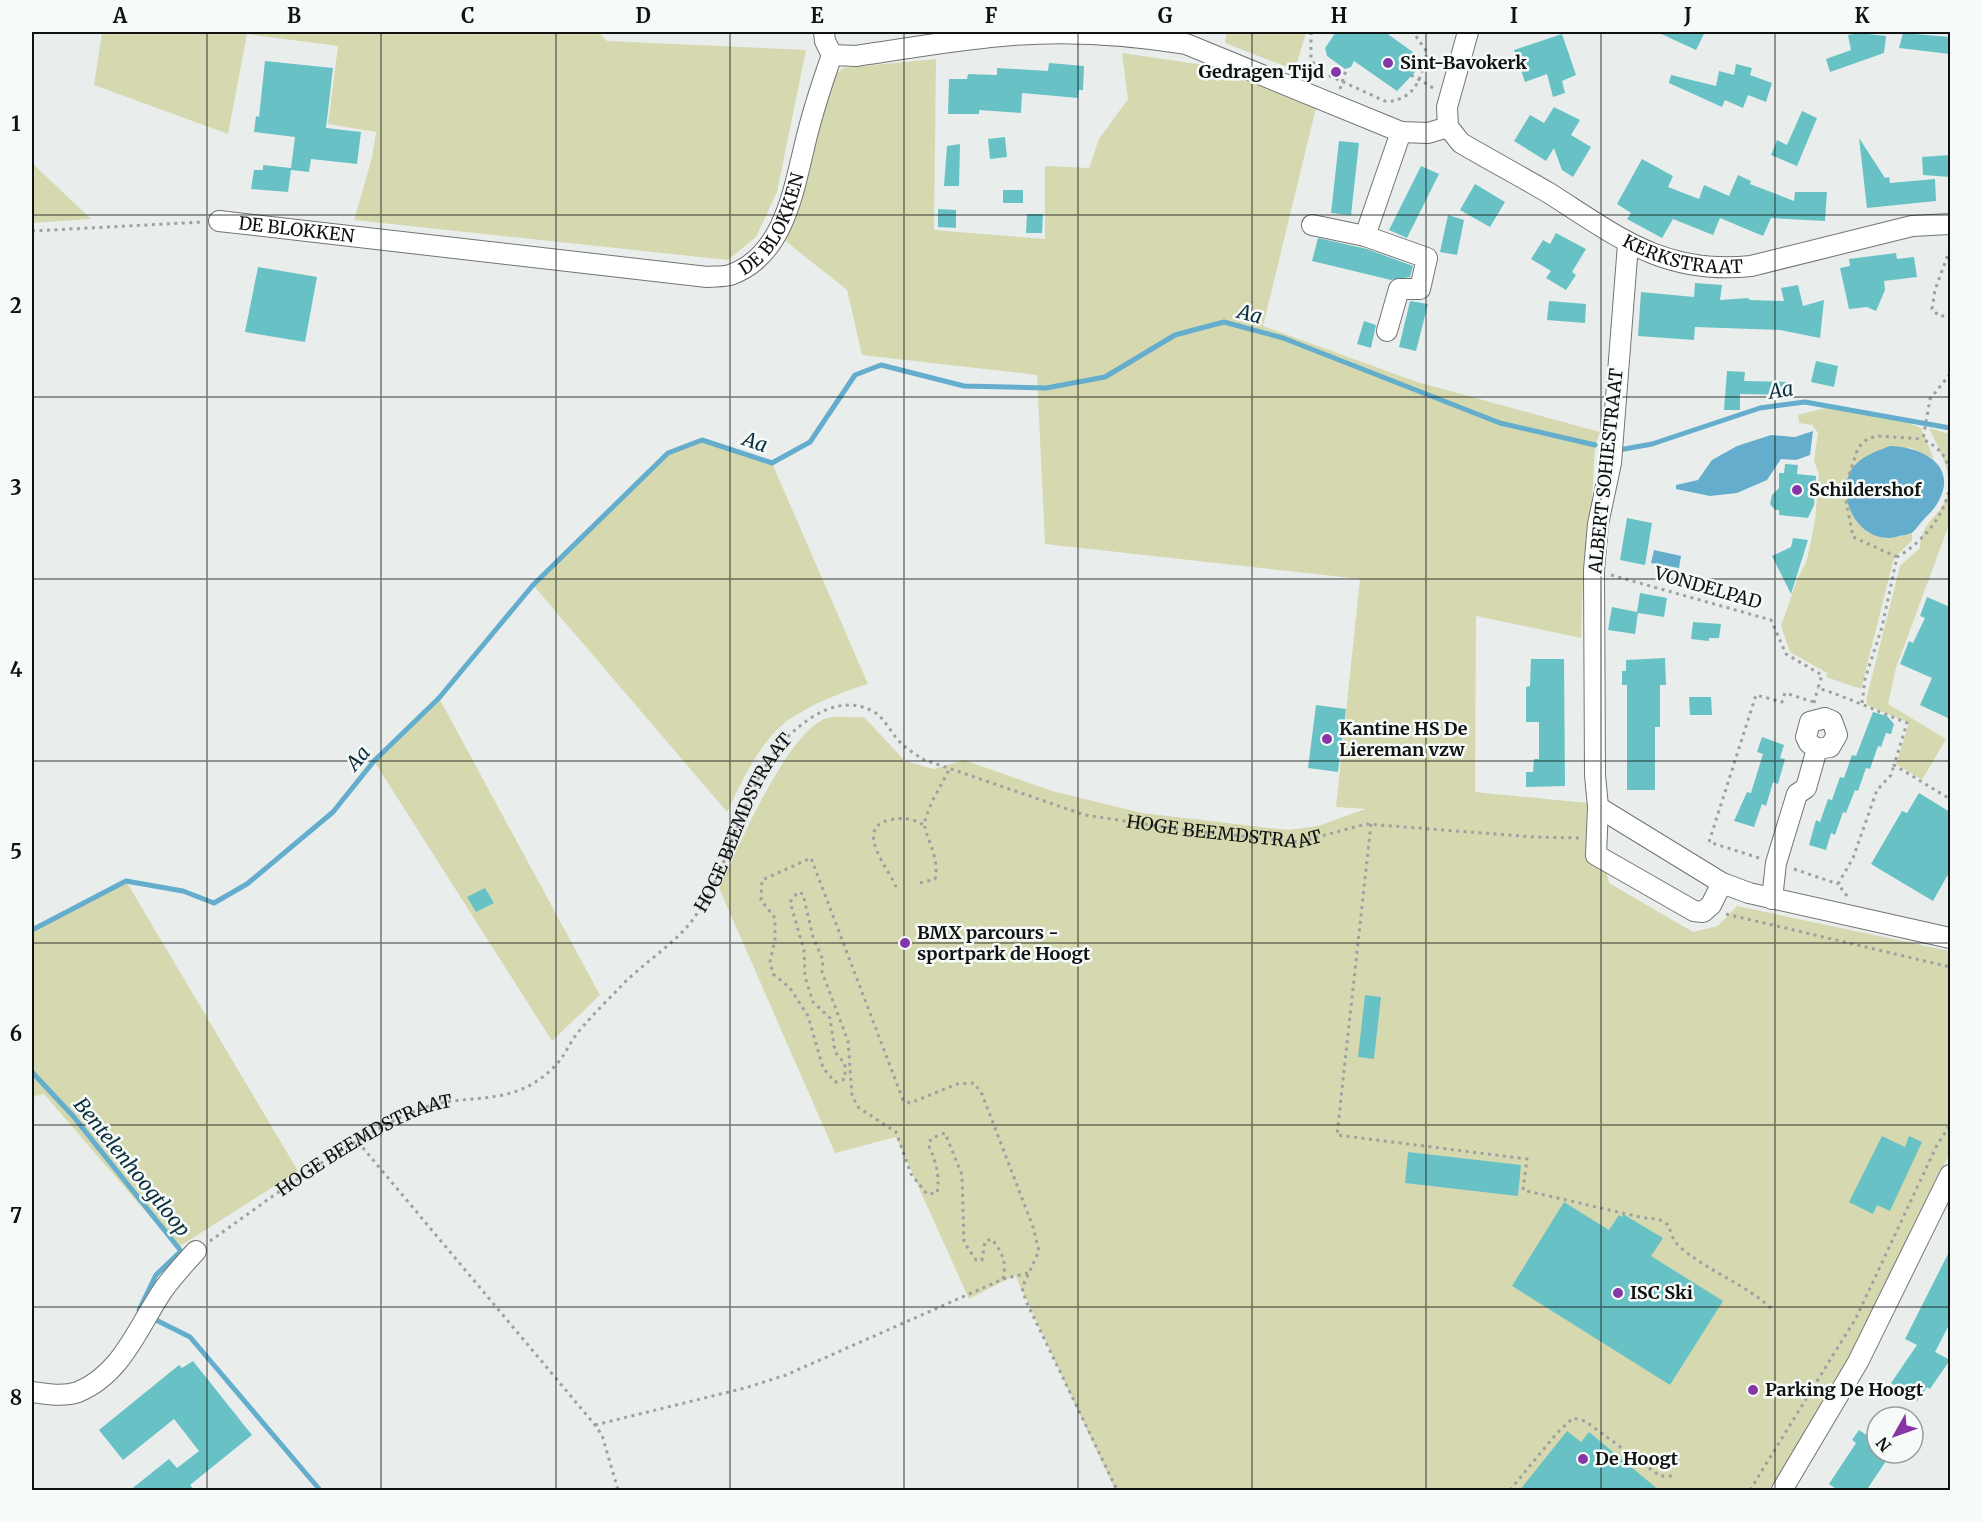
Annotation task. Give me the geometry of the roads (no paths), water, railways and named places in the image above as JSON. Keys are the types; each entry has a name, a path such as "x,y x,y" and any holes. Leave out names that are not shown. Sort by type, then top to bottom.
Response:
{"street":[{"path":"824,32 825,41 832,55 856,56 1003,35 1084,33 1149,38 1186,44 1401,132 1428,133 1448,127 1447,107 1468,32"},
{"name":"DE BLOKKEN","path":"219,221 707,277 729,275 750,263 768,246 784,218 796,186 821,84 832,55"},
{"name":"KERKSTRAAT","path":"1448,127 1461,143 1628,244 1661,259 1696,266 1724,269 1778,260 1912,226 1950,224"},
{"path":"1365,236 1401,132"},
{"path":"1312,225 1365,236 1427,258 1420,289 1399,289 1387,331"},
{"name":"ALBERT SOHIESTRAAT","path":"1628,244 1611,463 1598,524 1594,570 1595,775 1598,807 1596,855 1694,910 1703,912 1711,905 1722,883"},
{"path":"1772,899 1776,863 1797,794 1806,788 1817,749"},
{"path":"1598,807 1722,883 1772,899 1950,938"},
{"path":"1782,1491 1858,1362 1950,1175"},
{"path":"32,1392 57,1395 77,1392 100,1379 131,1345 162,1292 178,1269 196,1251"}],"water":[{"path":"1813,431 1810,455 1796,460 1781,459 1767,480 1737,493 1710,496 1676,489 1676,485 1698,480 1712,460 1737,446 1771,435 1795,437"},
{"path":"1890,446 1914,450 1925,455 1941,469 1944,479 1943,491 1937,504 1913,532 1883,538 1872,534 1854,518 1846,494 1847,482 1854,465 1869,455"},
{"path":"1654,550 1681,556 1679,568 1651,563"}],"waterway":[{"name":"Aa","path":"32,930 126,881 183,891 214,903 247,884 333,812 374,761 439,698 533,585 668,453 702,440 772,463 810,442 855,375 881,365 964,386 1046,388 1105,377 1175,335 1224,322 1283,338 1500,423 1595,445"},
{"name":"Aa","path":"1619,450 1652,444 1760,408 1805,402 1950,428"},
{"name":"Bentelenhoogtloop","path":"32,1072 73,1116 181,1251 156,1275 139,1310 144,1313"},
{"name":"Bentelenhoogtloop","path":"154,1319 190,1337 320,1490"}],"place":[{"name":"Sint-Bavokerk","path":"1388,63"},
{"name":"Gedragen Tijd","path":"1336,72"},
{"name":"Schildershof","path":"1797,490"},
{"name":"Kantine HS De Liereman vzw","path":"1327,739"},
{"name":"BMX parcours - sportpark de Hoogt","path":"905,943"},
{"name":"ISC Ski","path":"1618,1293"},
{"name":"Parking De Hoogt","path":"1753,1390"},
{"name":"De Hoogt","path":"1583,1459"}]}
